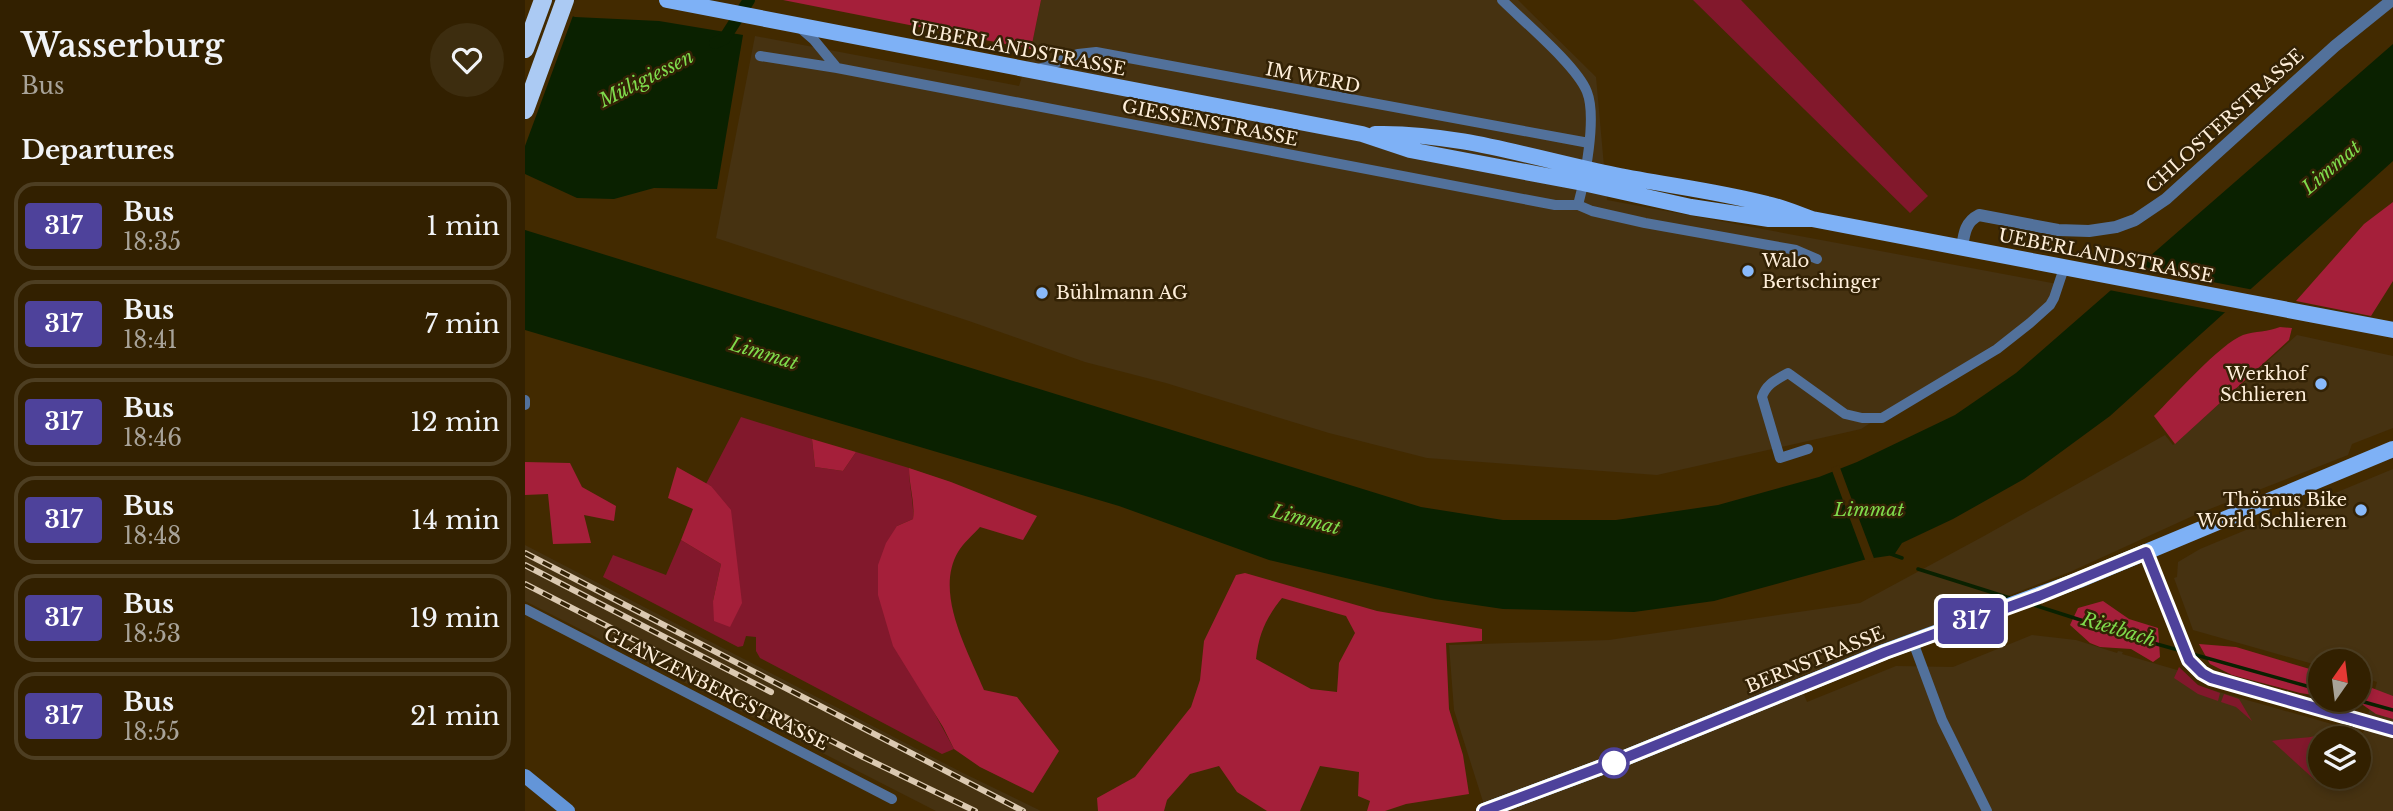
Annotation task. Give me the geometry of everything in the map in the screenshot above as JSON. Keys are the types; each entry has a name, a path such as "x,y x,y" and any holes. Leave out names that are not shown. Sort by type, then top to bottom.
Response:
{"highway":[{"path":"525,49 543,0"},
{"path":"525,110 565,0"}],"main road":[{"name":"UEBERLANDSTRASSE","path":"667,0 1361,134 1409,150 1759,202 1812,219 2393,330"},
{"name":"BERNSTRASSE","path":"1484,811 1615,762 1913,642 2039,596 2393,449"},
{"path":"525,776 568,811"}],"street":[{"path":"1502,0 1578,75 1589,94 1589,143 1578,205"},
{"name":"CHLOSTERSTRASSE","path":"1962,248 1967,225 1979,215 2059,230 2088,231 2116,227 2134,220 2166,199 2335,46 2392,0"},
{"path":"799,27 814,40 837,68"},
{"name":"IM WERD","path":"1034,71 1082,53 1096,52 1589,143"},
{"name":"GIESSENSTRASSE","path":"760,56 837,68 1555,205 1578,205 1592,211 1645,223 1796,250 1817,259"},
{"path":"1808,449 1780,458 1762,397 1765,388 1773,382 1788,373 1845,414 1862,418 1882,418 1997,349 2030,323 2050,305 2064,268"},
{"path":"2146,552 2189,660 2202,673 2211,678 2393,730"},
{"name":"GLANZENBERGSTRASSE","path":"525,609 892,799"},
{"path":"1913,642 1942,720 1987,811"}],"shaded area":[{"path":"783,0 1041,0 1031,49"},
{"path":"1041,0 1518,0 1596,77 1607,200 2057,284 2049,302 2031,321 1861,429 1657,475 1427,458 1329,433 1166,383 1085,362 716,238 755,36 1019,86 1031,49"},
{"path":"1693,0 1741,0 1928,196 1910,213"},
{"path":"2393,202 2393,281 2371,316 2296,301 2364,224"},
{"path":"2280,327 2292,328 2289,340 2175,444 2154,416 2210,359 2233,340 2243,335"},
{"path":"2297,335 2393,356 2393,428 2352,444 2348,455 2197,514 2072,571 1797,678 1807,702 1896,666 1953,667 2032,635 2076,640 2177,670 2198,686 2338,726 2308,726 2308,789 2371,789 2371,726 2365,726 2371,712 2377,682 2371,680 2371,649 2308,649 2308,663 2193,630 2174,578 2177,577 2178,562 2200,549 2393,469 2393,811 1486,811 1454,710 1449,645 1609,640 1860,603 2165,435 2173,445"},
{"path":"741,417 812,439 815,467 843,471 856,452 909,468 913,519 897,526 923,692 954,749 942,754 760,658 756,651 756,637 746,636 743,646 738,647 603,577 613,555 666,575 681,540 721,564 713,601 730,627 711,486 706,484"},
{"path":"812,439 856,452 843,471 815,467"},
{"path":"525,462 570,463 582,487 616,506 614,521 584,515 591,543 553,544 548,494 525,495"},
{"path":"677,467 711,486 731,510 742,603 730,627 714,621 713,601 721,564 681,540 693,509 668,498"},
{"path":"909,468 1037,516 1023,540 980,527 958,552 950,585 956,622 984,690 1017,697 1059,751 1033,793 980,767 954,749 893,646 878,595 878,565 886,543 897,526 913,519"},
{"path":"525,545 1041,811 936,811 525,601"},
{"path":"1245,573 1377,611 1482,629 1482,641 1446,643 1449,709 1463,755 1469,794 1406,804 1385,811 1367,811 1370,801 1358,796 1359,772 1320,766 1300,811 1267,811 1237,792 1219,766 1190,774 1167,800 1164,811 1098,811 1097,798 1135,777 1191,707 1200,680 1204,641 1236,575","holes":["1282,598 1346,616 1355,633 1339,663 1337,692 1311,689 1256,659 1264,626"]},
{"path":"2103,601 2129,619 2158,628 2160,657 2153,662 2131,649 2100,647 2090,643 2070,625 2078,608"},
{"path":"2199,644 2236,647 2308,668 2308,694 2232,675 2210,664"},
{"path":"2179,667 2198,685 2220,693 2218,701 2198,694 2174,678"},
{"path":"2371,688 2393,696 2393,719 2371,711"},
{"path":"2224,694 2239,699 2252,721 2236,707 2221,702"},
{"path":"2308,737 2308,774 2272,741"}],"water":[{"path":"525,1 575,17 659,21 743,35 717,189 654,188 614,199 577,198 525,174"},
{"name":"Limmat","path":"2393,44 2393,161 2110,416 2024,479 1953,519 1902,543 1894,555 1867,559 1714,601 1634,612 1503,609 1435,599 1269,560 1119,506 525,330 525,230 1421,507 1503,520 1616,520 1718,505 1819,477 1857,462 1955,415 2016,373"}],"pier":[{"path":"525,0 534,0 574,13 525,146"},
{"path":"2135,267 2254,290 2228,313 2109,290"},
{"path":"1839,465 1875,561 1866,562 1831,468"}],"waterway":[{"name":"Müligiessen","path":"715,43 724,39 749,0"},
{"name":"Rietbach","path":"1891,554 1902,558"},
{"name":"Rietbach","path":"1918,569 2013,599"},
{"name":"Rietbach","path":"2031,604 2146,641 2308,686"},
{"name":"Rietbach","path":"2371,704 2393,710"}],"railway":[{"path":"525,553 1023,811"},
{"path":"525,565 771,692"},
{"path":"525,584 863,757 975,811"}],"bus line":[{"name":"317","path":"1484,811 2146,552 2189,660 2202,673 2260,693 2393,730"}],"place":[{"name":"Walo Bertschinger","path":"1748,271"},
{"name":"Bühlmann AG","path":"1042,293"},
{"name":"Werkhof Schlieren","path":"2321,384"},
{"name":"Thömus Bike World Schlieren","path":"2361,510"}]}
